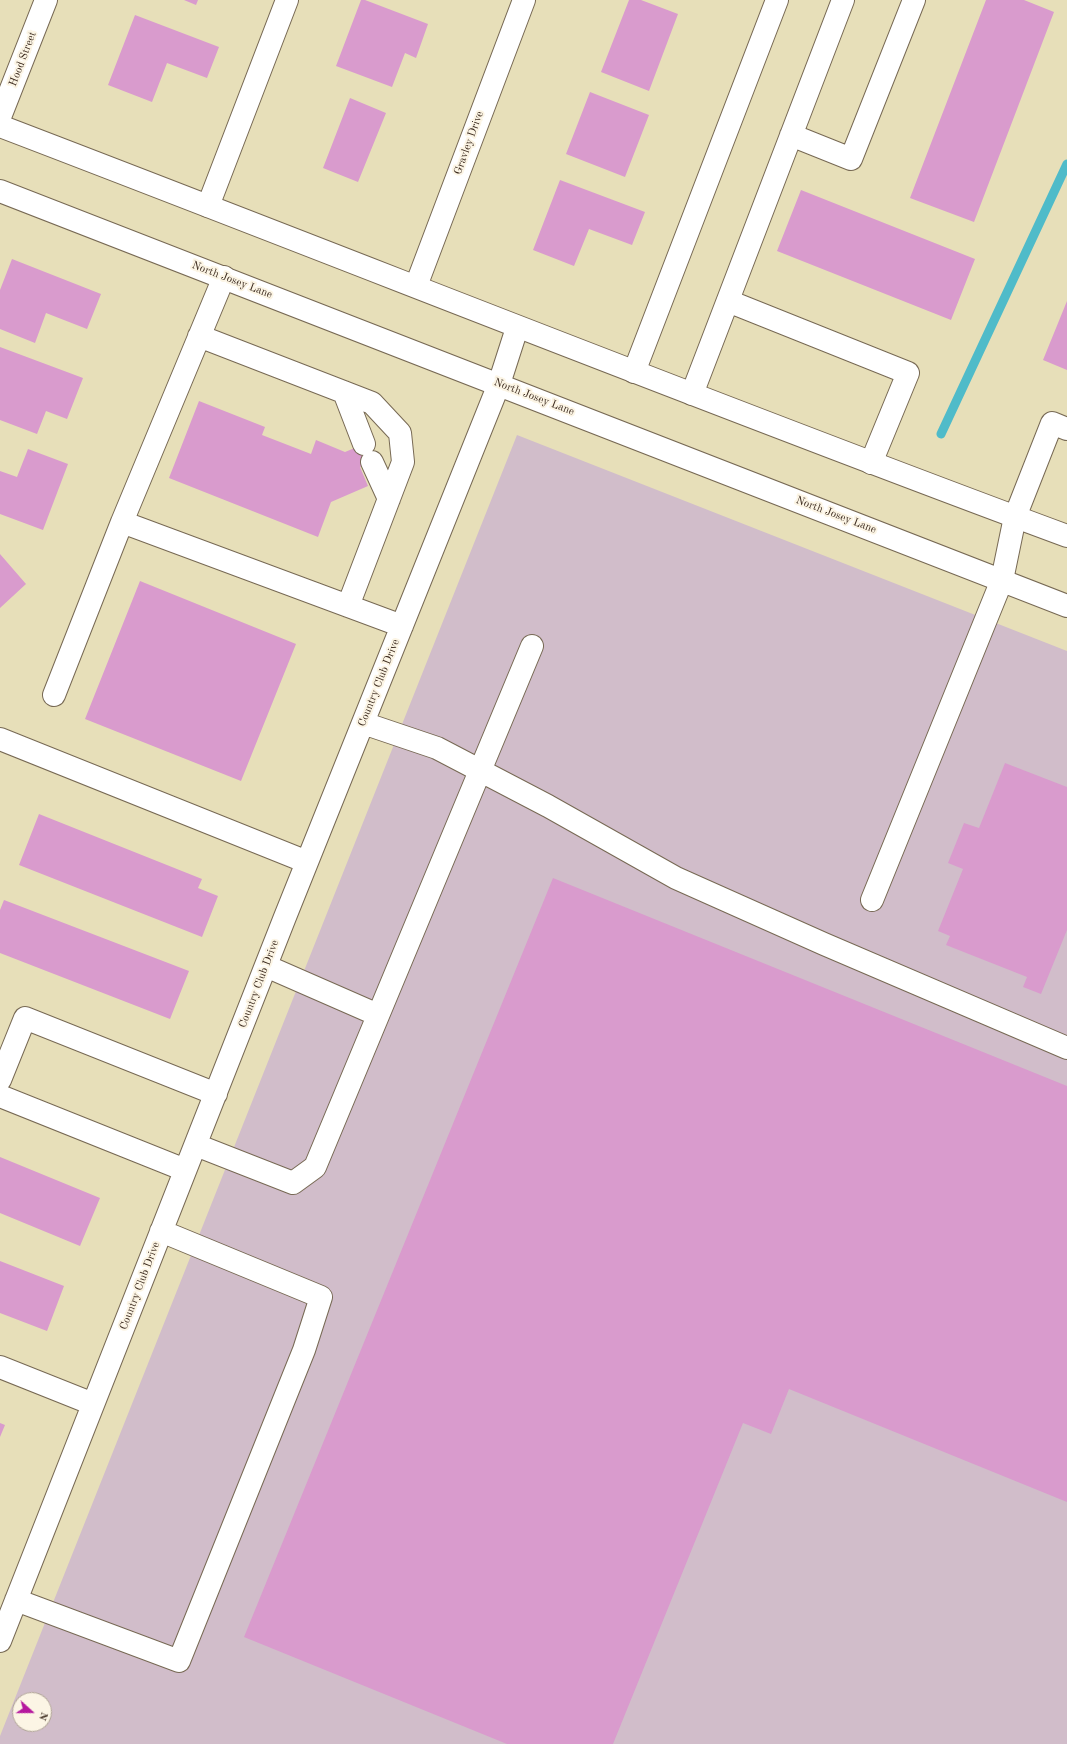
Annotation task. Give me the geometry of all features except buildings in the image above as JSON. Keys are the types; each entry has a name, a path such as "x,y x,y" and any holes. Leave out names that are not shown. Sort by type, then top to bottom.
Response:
{"main road":[{"name":"Hood Street","path":"0,117 46,0"},
{"path":"208,206 287,0"},
{"name":"Gravley Drive","path":"416,286 524,0"},
{"path":"634,372 778,0"},
{"path":"692,394 843,0"},
{"path":"791,135 852,159 914,0"},
{"path":"0,126 416,286 517,328 1067,536"},
{"name":"North Josey Lane","path":"0,191 1067,606"},
{"path":"54,695 122,522 224,277"},
{"path":"728,301 908,373 871,463"},
{"name":"Country Club Drive","path":"0,1641 307,862 498,384 517,328"},
{"path":"199,336 372,404 400,432 403,462 348,606"},
{"path":"344,392 368,453 389,499"},
{"path":"872,900 1002,580 1015,517 1052,423 1067,429"},
{"path":"122,522 402,626"},
{"path":"196,1145 293,1183 316,1167 532,646"},
{"path":"363,723 437,748 548,806 676,878 824,944 1067,1048"},
{"path":"0,740 307,862"},
{"path":"266,966 378,1016"},
{"path":"0,1080 25,1018 216,1094"},
{"path":"0,1096 185,1170"},
{"path":"16,1600 179,1661 304,1350 321,1298 162,1231"},
{"path":"0,1367 93,1404"}],"shaded area":[{"path":"517,435 1067,651 1067,1744 0,1744 0,1736 12,1706 12,1732 52,1732 52,1692 17,1692"}],"waterway":[{"path":"941,434 1067,164"}]}
